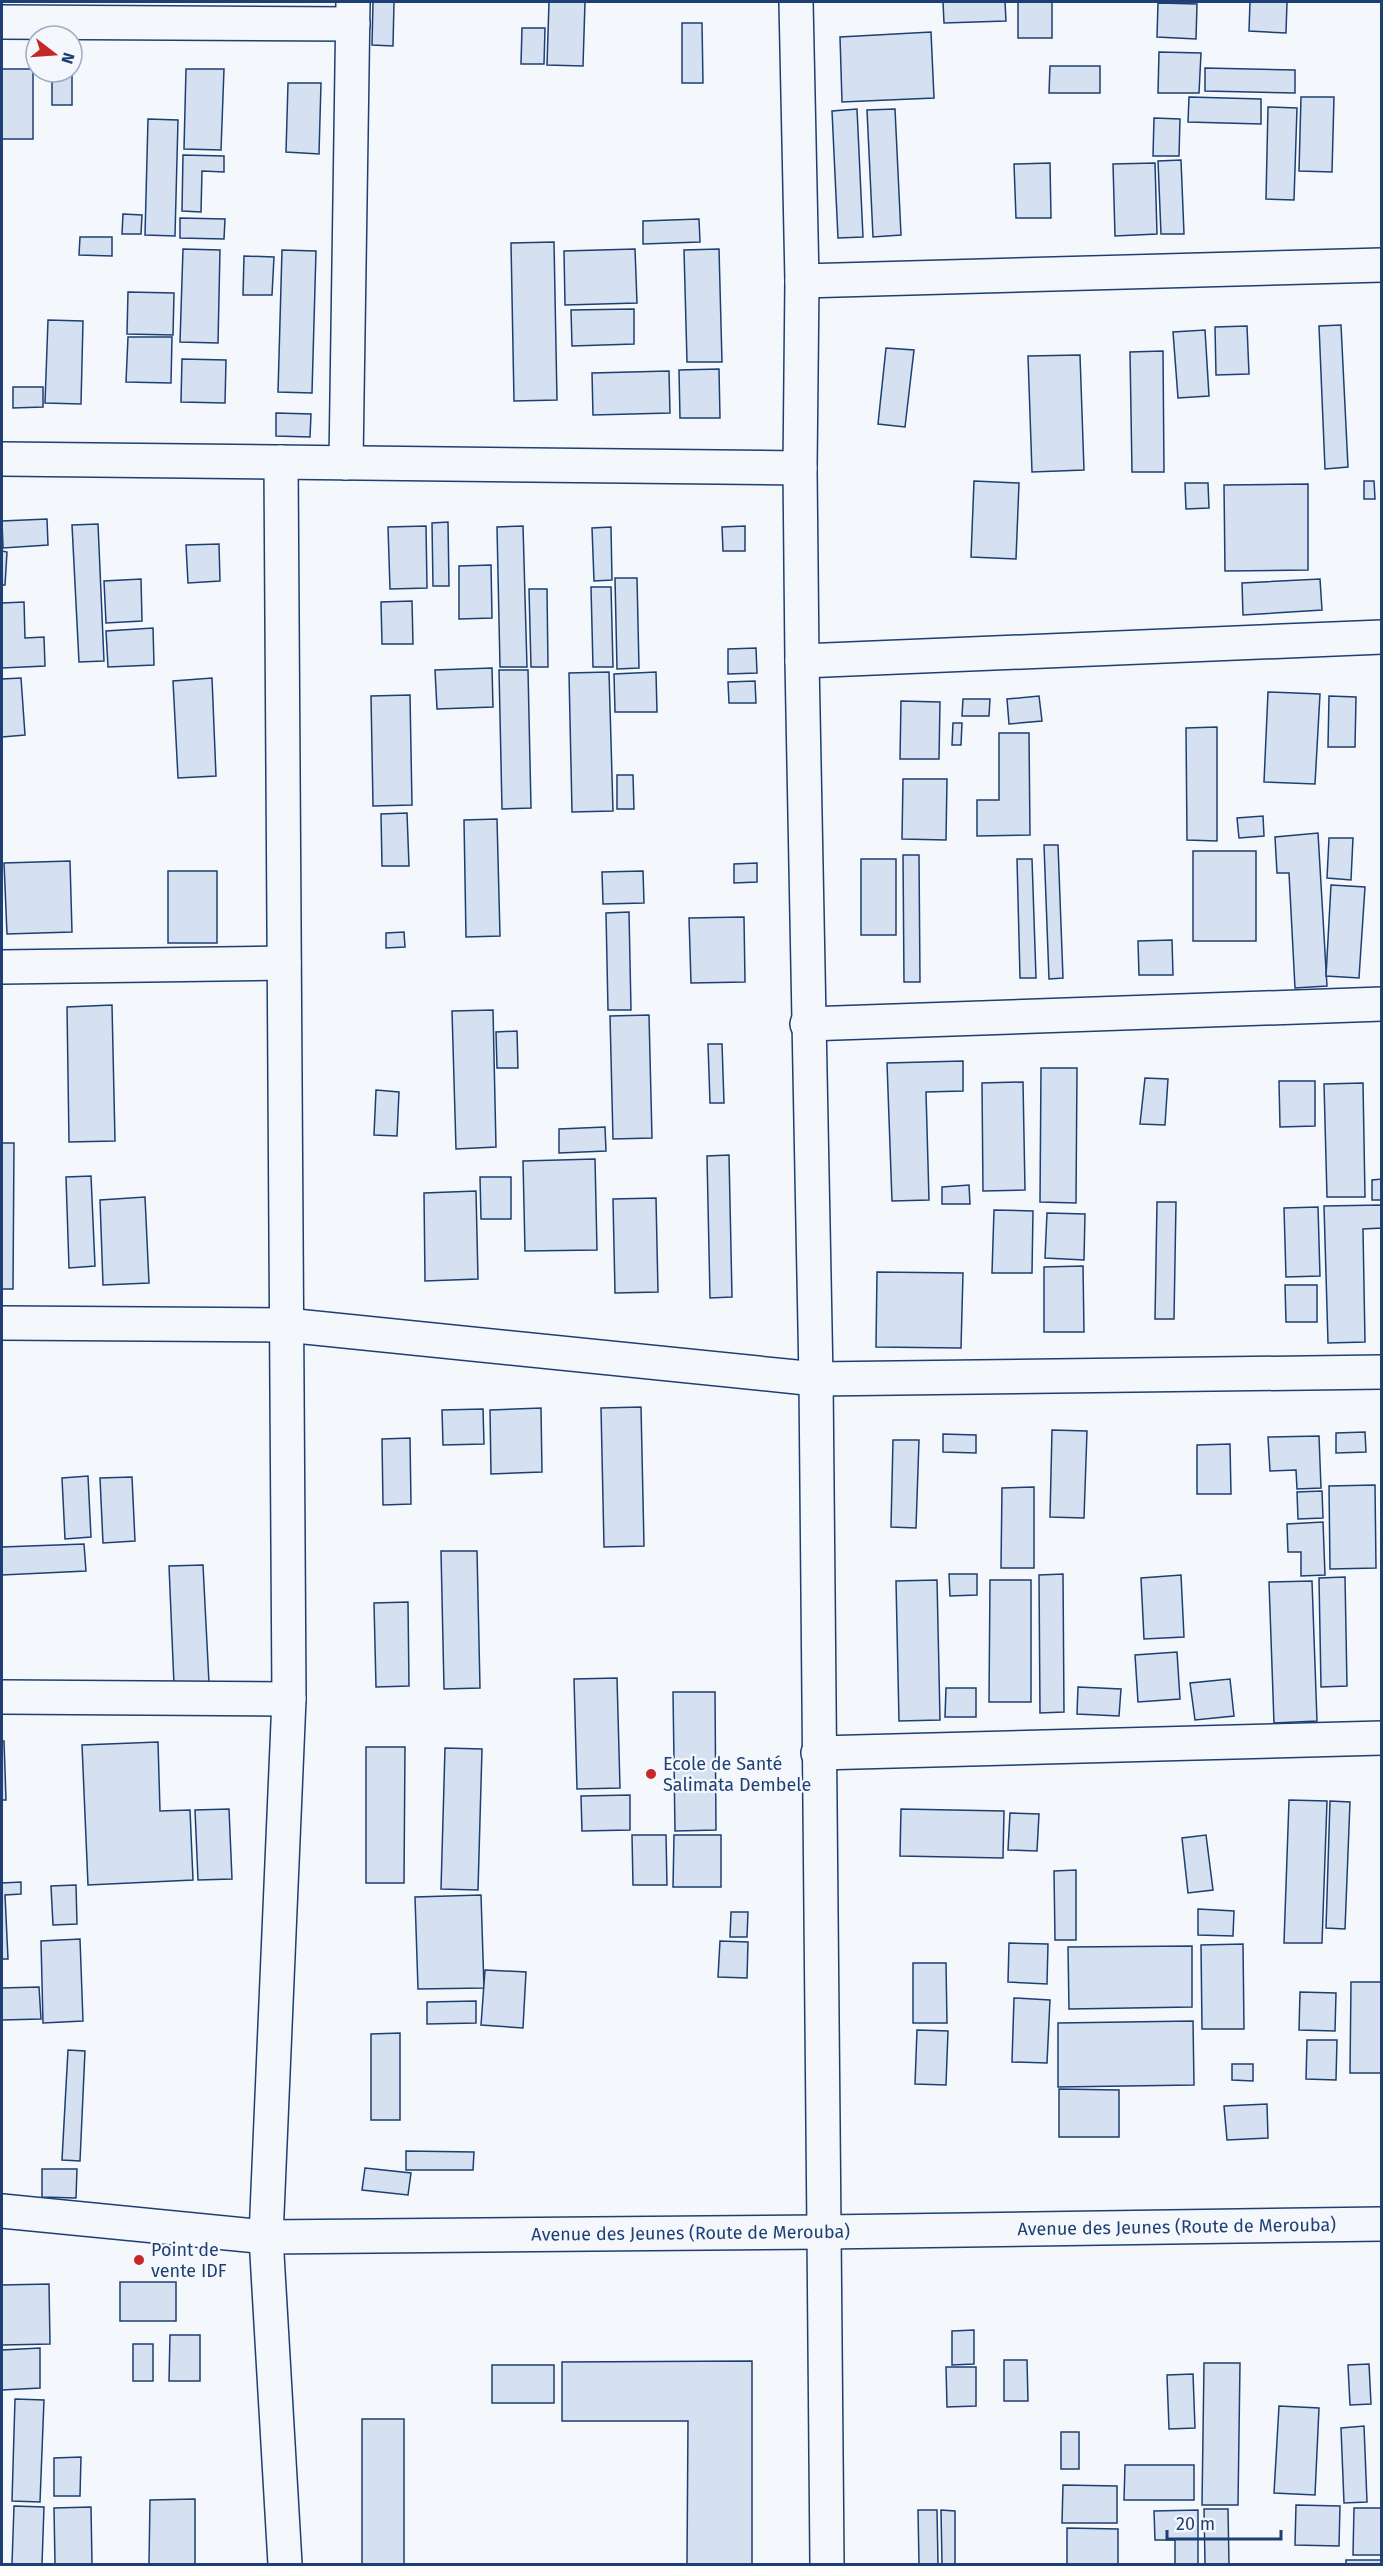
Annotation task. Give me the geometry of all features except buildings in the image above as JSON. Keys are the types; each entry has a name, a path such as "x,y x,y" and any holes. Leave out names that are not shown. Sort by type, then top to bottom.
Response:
{"street":[{"path":"796,2 802,281 800,468 807,1024 816,1379 827,2565"},
{"path":"2,22 353,13 346,463"},
{"path":"802,281 1382,265"},
{"path":"2,459 800,468"},
{"path":"281,462 289,1699 266,2237 285,2565"},
{"path":"802,661 1382,637"},
{"path":"2,967 284,963"},
{"path":"807,1024 1382,1004"},
{"path":"2,1323 286,1325 816,1379 1382,1372"},
{"path":"2,1697 289,1699"},
{"path":"818,1753 1382,1738"},
{"name":"Avenue des Jeunes (Route de Merouba)","path":"2,2211 266,2237 1382,2224"}],"place":[{"name":"Ecole de Santé Salimata Dembele","path":"651,1774"},
{"name":"Point de vente IDF","path":"139,2260"}]}
